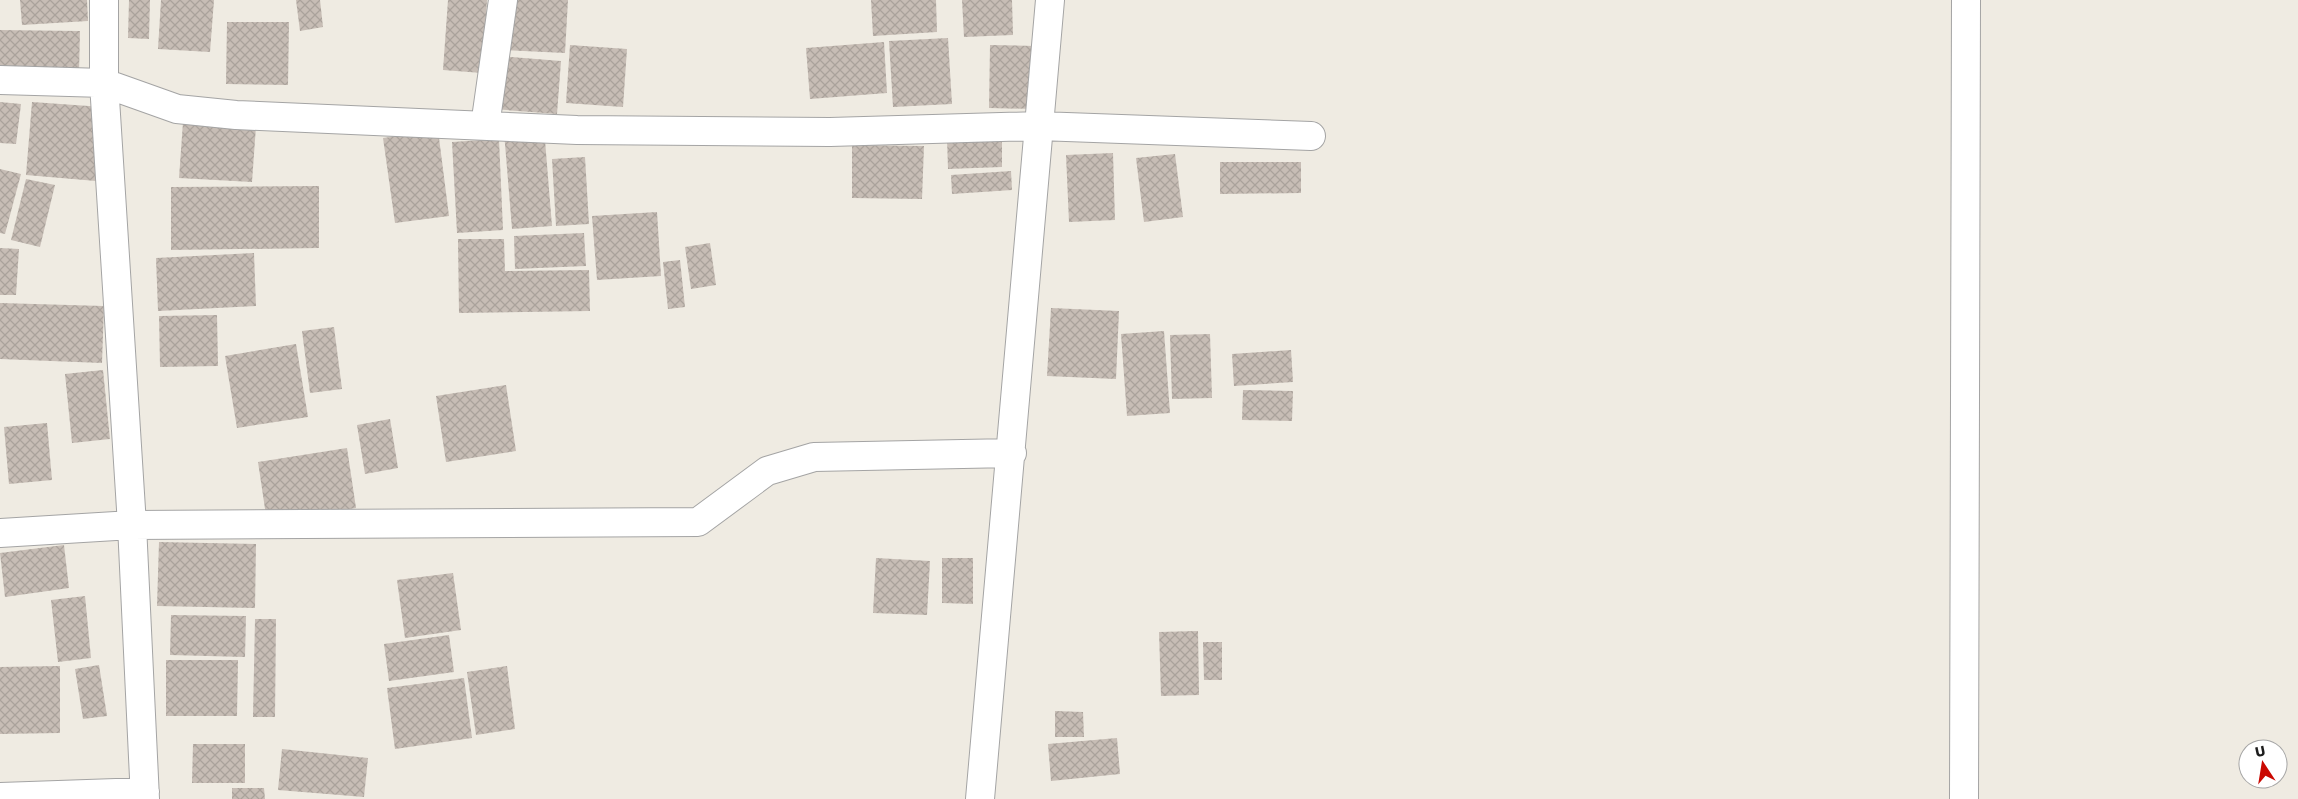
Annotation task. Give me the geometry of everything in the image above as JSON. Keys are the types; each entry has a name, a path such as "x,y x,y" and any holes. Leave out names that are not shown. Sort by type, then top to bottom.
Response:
{"street":[{"path":"0,797 145,796 132,525 104,83 104,0"},
{"path":"485,126 503,0"},
{"path":"980,799 1012,453 1050,0"},
{"path":"1964,799 1966,0"},
{"path":"0,80 104,83 177,109 236,114 576,130 830,132 1040,126 1312,136"},
{"path":"0,533 132,525 698,522 767,470 814,457 1012,453"}],"building":[{"path":"20,0 87,0 88,21 22,25"},
{"path":"129,0 150,0 149,39 128,38"},
{"path":"161,0 214,0 210,52 158,49"},
{"path":"296,0 320,0 323,27 300,31"},
{"path":"448,0 487,0 482,73 443,70"},
{"path":"506,0 568,0 565,53 504,50"},
{"path":"871,0 936,0 937,32 873,36"},
{"path":"962,0 1012,0 1013,35 964,37"},
{"path":"227,22 289,22 288,85 226,84"},
{"path":"0,30 80,31 79,74 0,73"},
{"path":"948,38 952,104 893,107 889,41"},
{"path":"884,42 887,93 810,99 806,48"},
{"path":"570,45 627,49 623,107 566,103"},
{"path":"990,45 1035,46 1034,109 989,108"},
{"path":"498,56 561,61 557,114 493,109"},
{"path":"0,102 21,104 16,144 0,143"},
{"path":"32,102 103,107 96,181 26,175"},
{"path":"183,122 256,126 252,182 179,178"},
{"path":"544,128 552,226 512,229 504,132"},
{"path":"438,130 449,216 395,223 383,138"},
{"path":"1002,137 1002,167 948,169 947,138"},
{"path":"499,139 503,230 457,233 452,142"},
{"path":"852,145 924,146 922,199 852,198"},
{"path":"1113,153 1115,220 1069,222 1066,155"},
{"path":"1175,154 1183,217 1144,222 1136,158"},
{"path":"585,157 589,224 556,226 552,159"},
{"path":"1220,162 1301,162 1301,193 1220,194"},
{"path":"0,169 21,174 5,234 0,233"},
{"path":"1011,171 1012,190 952,194 951,175"},
{"path":"26,179 55,185 40,247 11,240"},
{"path":"319,186 319,248 171,250 171,187"},
{"path":"657,212 661,276 597,280 592,216"},
{"path":"584,233 586,266 515,269 514,236"},
{"path":"458,239 504,239 505,271 589,270 590,311 459,313"},
{"path":"710,243 716,285 691,289 685,247"},
{"path":"0,248 19,249 16,295 0,295"},
{"path":"254,253 256,306 158,311 156,258"},
{"path":"680,260 685,307 668,309 663,262"},
{"path":"0,303 104,306 102,363 0,359"},
{"path":"1051,308 1119,311 1116,379 1047,376"},
{"path":"217,315 218,366 160,367 159,316"},
{"path":"334,327 342,389 310,393 302,331"},
{"path":"1164,331 1170,413 1127,416 1121,334"},
{"path":"1210,334 1212,398 1172,399 1170,335"},
{"path":"296,344 308,417 237,428 225,356"},
{"path":"1291,350 1293,382 1234,386 1232,354"},
{"path":"103,370 110,439 72,443 65,374"},
{"path":"506,385 516,451 446,462 436,396"},
{"path":"1243,390 1293,391 1292,421 1242,420"},
{"path":"390,419 398,468 365,474 357,425"},
{"path":"47,423 52,480 9,484 4,427"},
{"path":"347,448 356,508 267,522 258,462"},
{"path":"159,542 256,544 255,608 157,606"},
{"path":"64,545 69,588 5,597 0,553"},
{"path":"876,558 930,561 927,615 873,613"},
{"path":"942,558 973,558 973,604 942,603"},
{"path":"453,573 461,630 405,638 397,580"},
{"path":"85,596 91,658 58,662 51,600"},
{"path":"171,615 246,616 245,657 170,655"},
{"path":"255,619 276,619 275,717 253,717"},
{"path":"1198,631 1199,695 1161,696 1159,632"},
{"path":"449,635 454,672 389,681 384,644"},
{"path":"1203,642 1222,642 1222,680 1204,680"},
{"path":"166,660 238,660 237,716 166,716"},
{"path":"99,665 107,716 83,719 75,669"},
{"path":"60,666 60,733 0,734 0,667"},
{"path":"507,666 515,729 476,735 467,672"},
{"path":"464,678 472,738 395,749 387,688"},
{"path":"1055,711 1083,712 1084,737 1055,737"},
{"path":"1117,738 1120,774 1051,781 1048,744"},
{"path":"193,744 245,744 245,783 192,783"},
{"path":"282,749 368,758 364,797 278,790"},
{"path":"232,788 264,788 265,799 232,799"}]}
